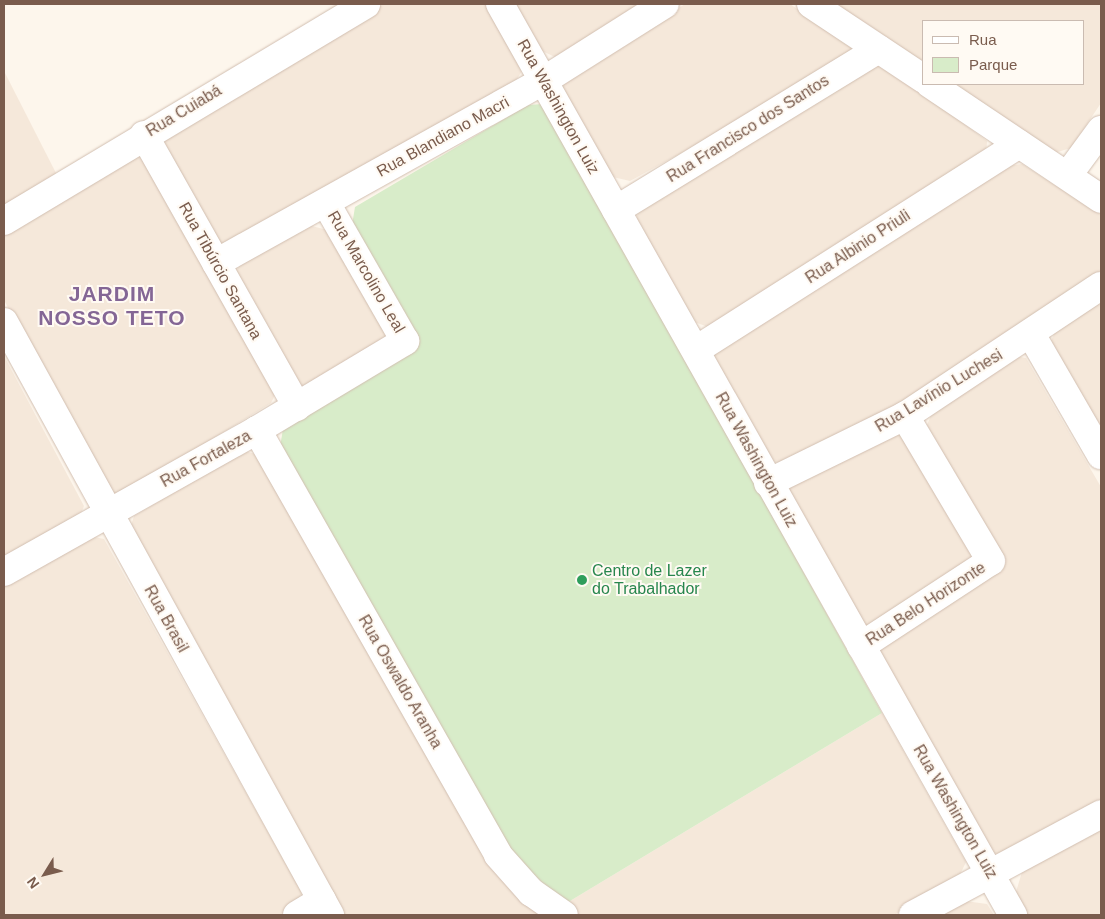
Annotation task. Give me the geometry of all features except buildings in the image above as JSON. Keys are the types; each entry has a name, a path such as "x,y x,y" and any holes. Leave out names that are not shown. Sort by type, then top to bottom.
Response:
{"street":[{"name":"Rua Cuiabá","path":"4,220 366,4"},
{"name":"Rua Washington Luiz","path":"500,4 696,350 768,483 1013,915"},
{"name":"Rua Blandiano Macri","path":"216,263 543,81 665,4"},
{"path":"811,4 922,78"},
{"name":"Rua Francisco dos Santos","path":"616,210 878,49"},
{"path":"931,85 1101,199"},
{"path":"1068,175 1101,130"},
{"name":"Rua Tibúrcio Santana","path":"144,135 297,406"},
{"name":"Rua Albinio Priuli","path":"696,350 1019,144"},
{"name":"Rua Marcolino Leal","path":"326,203 405,341"},
{"name":"Rua Lavínio Luchesi","path":"768,483 905,416 1101,286"},
{"name":"Rua Brasil","path":"4,322 106,513 326,908"},
{"path":"1031,334 1101,455"},
{"name":"Rua Fortaleza","path":"4,572 106,513 257,430 405,341"},
{"name":"Rua Belo Horizonte","path":"860,646 992,561 905,416"},
{"name":"Rua Oswaldo Aranha","path":"257,430 498,855 531,892 564,915"},
{"path":"912,915 989,872 1101,814"},
{"path":"297,915 326,908"}],"shaded area":[{"path":"384,4 486,4 524,68 515,82 225,247 212,240 163,143 168,130"},
{"path":"511,4 644,4 557,58 538,49"},
{"path":"685,4 790,4 855,48 853,59 630,181 613,177 559,93 567,79"},
{"path":"830,4 1101,4 1101,103 1071,148 1054,153 951,85 1085,85 1085,20 922,20 922,66"},
{"path":"884,65 987,141 986,155 711,328 686,319 636,226 638,209 866,68"},
{"path":"4,71 58,177 4,210"},
{"path":"130,153 144,154 278,389 271,403 121,495 104,492 4,300 4,232"},
{"path":"1022,164 1101,215 1101,270 1026,327 897,407 781,464 766,458 712,360 718,346 1006,166"},
{"path":"308,225 331,231 389,329 383,342 307,388 297,383 234,278 240,263"},
{"path":"1101,298 1101,436 1049,345 1056,330"},
{"path":"4,356 84,506 79,519 4,563"},
{"path":"1014,356 1026,358 1101,487 1101,801 1003,855 987,851 876,660 880,644 995,568 927,425 932,413"},
{"path":"893,433 905,436 975,554 970,568 870,627 858,623 786,497 789,486"},
{"path":"245,451 259,455 552,915 342,915 130,529 134,516"},
{"path":"89,536 104,539 302,893 293,907 279,915 4,915 4,586"},
{"path":"882,713 966,862 958,879 894,915 579,915 565,904"},
{"path":"1101,829 1101,915 1028,915 1016,892 1022,872"},
{"path":"965,901 987,904 994,915 940,915"}],"green space":[{"name":"Centro de Lazer do Trabalhador","path":"543,104 882,713 565,904 506,848 280,447 283,429 414,351 418,337 352,225 355,207 528,105"}],"place":[{"name":"Centro de Lazer do Trabalhador","path":"582,580"}],"district":[{"name":"JARDIM NOSSO TETO","path":"112,306"}]}
